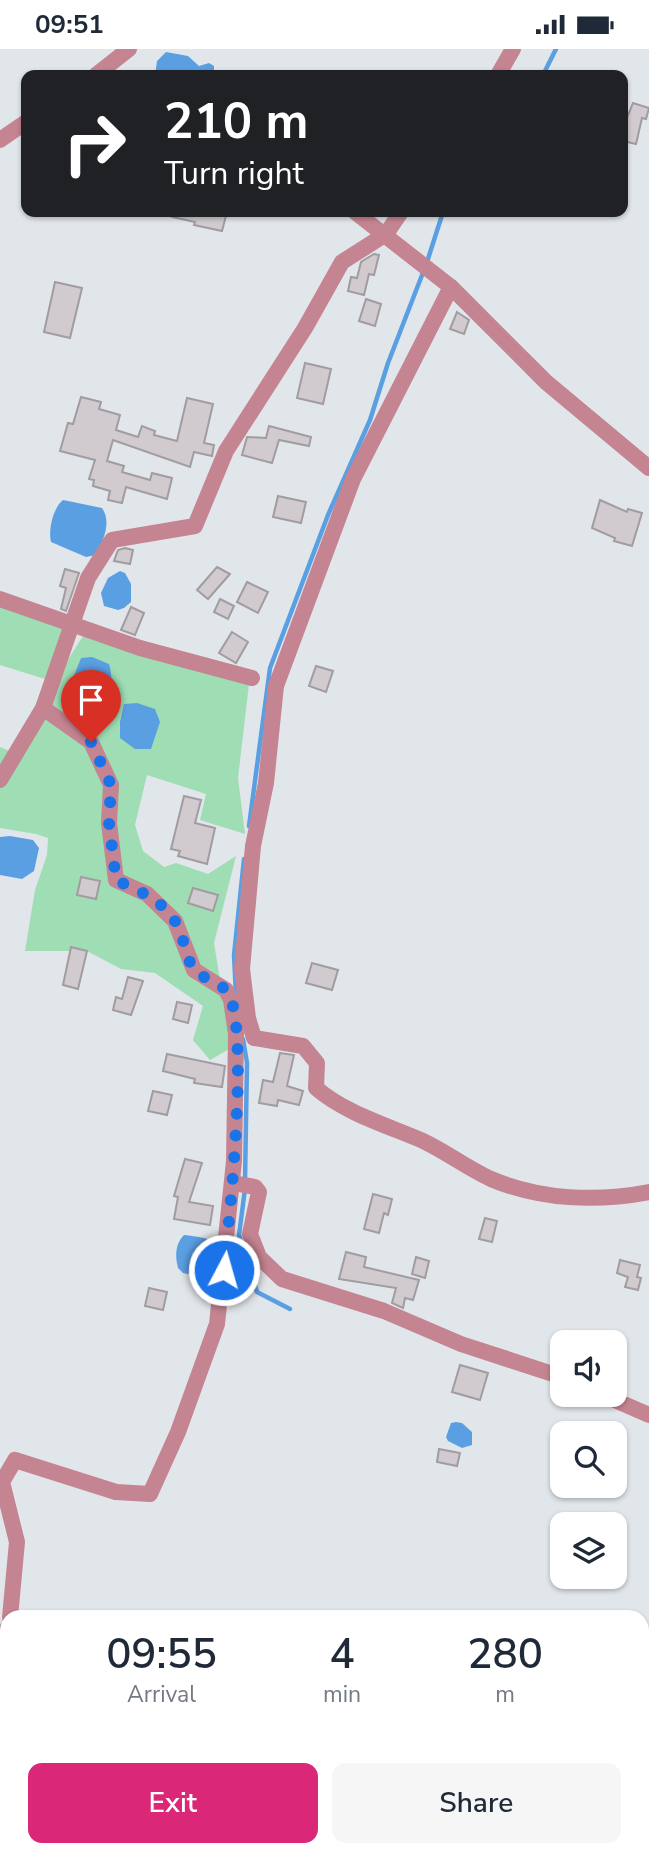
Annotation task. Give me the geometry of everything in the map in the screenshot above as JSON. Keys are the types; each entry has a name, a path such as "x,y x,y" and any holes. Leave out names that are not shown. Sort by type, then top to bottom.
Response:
{"street":[{"path":"109,70 129,49"},
{"path":"501,70 513,49"},
{"path":"0,140 21,125"},
{"path":"362,217 451,287 546,382 649,468"},
{"path":"0,780 43,708 88,578 112,540 195,526 226,451 304,328 342,262 386,234 398,217"},
{"path":"451,287 353,479 276,686 266,783 253,846 242,969 248,1018 254,1038 303,1046 317,1062 316,1088 331,1101 434,1146 491,1179 544,1195 613,1199 649,1192"},
{"path":"0,599 140,648 252,678"},
{"path":"11,1610 17,1542 2,1482 15,1459 116,1492 150,1494 178,1432 217,1324 233,1183 236,1034 231,1000 226,990 194,970 175,921 147,894 116,880 109,823 111,785 91,742 43,708"},
{"path":"233,1183 256,1187 259,1192 250,1234 259,1257 282,1279 384,1311 461,1344 550,1373"},
{"path":"627,1405 649,1415"}],"green space":[{"path":"0,603 68,624 48,680 0,665"},
{"path":"83,636 249,684 238,778 245,834 200,820 206,794 147,775 135,825 143,851 164,867 176,863 208,874 236,856 214,943 231,1048 210,1060 193,1040 203,1006 155,973 121,969 87,951 25,951 35,890 47,855 48,838 0,828 0,747 10,751"}],"water":[{"path":"166,52 188,56 199,66 209,63 214,66 214,70 156,70 157,61"},
{"path":"63,500 102,508 105,513 104,538 96,555 86,557 51,542 52,519"},
{"path":"120,571 125,573 131,584 131,602 118,610 104,606 101,593 108,578"},
{"path":"92,657 109,664 111,671 107,703 95,722 76,719 67,713 65,699 81,658"},
{"path":"137,703 155,709 160,722 151,749 135,749 120,738 124,704"},
{"path":"0,837 33,840 39,848 34,871 22,879 0,875"},
{"path":"184,1235 204,1238 214,1243 217,1274 212,1279 183,1273 178,1268 176,1250"},
{"path":"451,1423 462,1423 472,1432 472,1445 462,1448 448,1441 446,1437"}],"building":[{"path":"633,103 649,108 646,119 642,118 636,144 628,142 628,116"},
{"path":"172,217 226,217 222,231 194,225 195,222"},
{"path":"374,254 379,255 374,275 369,274 364,295 348,291 351,277 357,278 361,262"},
{"path":"55,282 82,288 70,338 44,332"},
{"path":"366,299 381,304 375,326 359,321"},
{"path":"457,312 469,320 464,334 450,329"},
{"path":"305,363 331,369 323,404 297,398"},
{"path":"81,397 101,402 99,409 120,415 116,430 138,437 142,426 155,431 154,435 177,441 187,398 213,404 204,443 214,445 212,456 194,452 190,467 113,440 107,461 124,466 122,472 150,480 152,473 172,478 167,499 126,487 122,503 108,500 110,491 93,486 94,480 89,479 95,460 60,451 68,423 73,424"},
{"path":"269,426 311,437 309,446 279,440 272,463 242,455 247,437 266,438"},
{"path":"278,496 306,502 301,523 273,517"},
{"path":"600,500 627,512 628,509 642,513 632,546 614,541 615,538 592,528"},
{"path":"118,550 133,550 130,564 114,561"},
{"path":"217,567 230,574 208,599 197,590"},
{"path":"65,569 79,573 66,611 61,609 66,588 60,586"},
{"path":"247,582 268,592 258,613 237,602"},
{"path":"220,599 234,606 228,619 214,612"},
{"path":"131,607 144,613 135,635 121,630"},
{"path":"232,632 248,642 236,663 219,653"},
{"path":"316,666 333,671 326,692 309,686"},
{"path":"184,796 201,800 195,823 215,828 207,864 178,856 180,851 171,849"},
{"path":"81,877 100,881 96,899 77,895"},
{"path":"193,888 218,895 213,911 188,903"},
{"path":"71,947 87,951 78,989 63,985"},
{"path":"312,963 338,970 332,990 306,983"},
{"path":"128,977 143,981 131,1015 113,1010 116,997 122,999"},
{"path":"177,1002 192,1005 188,1023 173,1019"},
{"path":"280,1053 294,1055 287,1086 303,1091 299,1105 278,1100 277,1106 259,1103 263,1080 273,1082"},
{"path":"167,1054 225,1066 222,1087 194,1083 195,1079 163,1071"},
{"path":"153,1091 172,1095 167,1115 148,1111"},
{"path":"185,1159 202,1163 189,1202 213,1206 210,1225 174,1219 178,1197 174,1196"},
{"path":"373,1194 392,1199 388,1215 384,1213 379,1233 364,1229"},
{"path":"485,1218 497,1221 492,1242 479,1239"},
{"path":"346,1252 366,1257 364,1267 419,1280 413,1300 405,1298 403,1308 392,1303 396,1288 339,1279"},
{"path":"416,1257 429,1261 425,1278 412,1274"},
{"path":"620,1260 640,1265 638,1290 625,1287 628,1277 617,1273"},
{"path":"149,1288 167,1292 163,1310 145,1306"},
{"path":"460,1365 488,1373 480,1400 452,1392"},
{"path":"439,1449 460,1453 457,1466 437,1462"}],"waterway":[{"path":"546,70 556,49"},
{"path":"427,262 441,217"},
{"path":"249,826 270,668 328,515 370,420 388,363 424,270"},
{"path":"236,996 234,955 244,859"},
{"path":"243,1039 247,1063 245,1181"},
{"path":"245,1189 239,1235 257,1292 290,1309"}],"route":[{"path":"91,742 111,785 109,823 116,880 147,894 175,921 194,970 226,990 231,1000 236,1034 234,1161 224,1270"}]}
